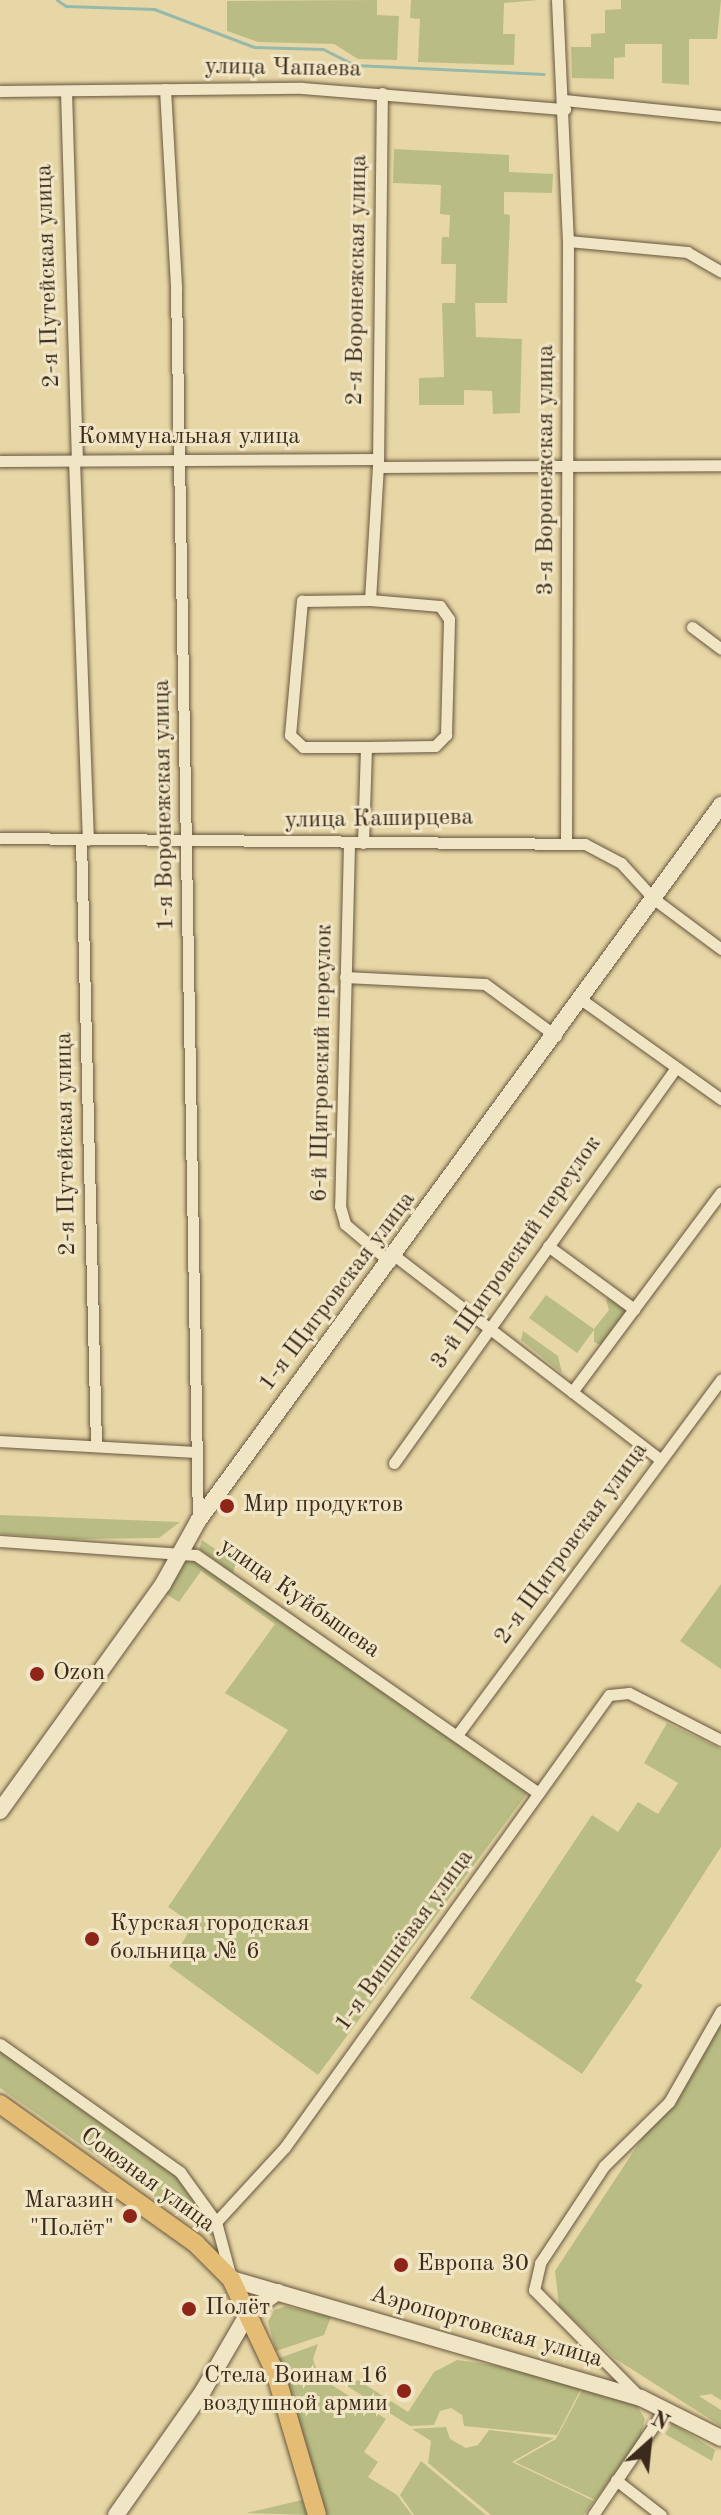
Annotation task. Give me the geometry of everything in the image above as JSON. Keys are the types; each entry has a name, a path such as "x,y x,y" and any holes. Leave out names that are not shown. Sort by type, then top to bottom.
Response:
{"main road":[{"name":"Союзная улица","path":"0,2104 196,2244 231,2279 249,2312 279,2384 317,2515"}],"street":[{"name":"3-я Воронежская улица","path":"557,0 565,104 568,241 570,466 566,841"},
{"name":"улица Чапаева","path":"0,91 165,89 382,93 721,116"},
{"name":"1-я Воронежская улица","path":"165,89 180,461 189,842 198,1521"},
{"name":"2-я Путейская улица","path":"66,91 96,1446"},
{"name":"2-я Воронежская улица","path":"370,600 378,463 382,93"},
{"path":"568,241 687,252 721,272"},
{"name":"Коммунальная улица","path":"0,461 721,465"},
{"path":"370,600 440,606 447,611 447,677 442,741 435,746 366,747 303,747 290,735 302,601 370,600"},
{"path":"692,627 721,649"},
{"path":"363,843 366,747"},
{"name":"1-я Щигровская улица","path":"0,1811 163,1584 198,1521 556,1036 721,805"},
{"name":"улица Каширцева","path":"0,838 349,844 566,841 605,851 654,899 721,949"},
{"name":"6-й Щигровский переулок","path":"349,844 340,1206 345,1224 491,1328 661,1460"},
{"path":"345,977 485,984 556,1036"},
{"path":"582,1000 721,1099"},
{"name":"3-й Щигровский переулок","path":"394,1463 676,1068"},
{"path":"572,1392 721,1192"},
{"path":"548,1246 634,1309"},
{"name":"2-я Щигровская улица","path":"457,1735 721,1379"},
{"path":"0,1441 195,1452"},
{"name":"улица Куйбышева","path":"0,1541 180,1551 214,1566 538,1793"},
{"name":"1-я Вишнёвая улица","path":"216,2222 288,2144 609,1695 629,1693 721,1740"},
{"path":"641,2398 534,2290 540,2263 604,2166 669,2102 721,2011"},
{"path":"0,2044 180,2172 216,2222 231,2279"},
{"name":"Аэропортовская улица","path":"231,2279 641,2398 721,2438"},
{"path":"116,2515 203,2391 249,2312 278,2292"},
{"path":"593,2515 665,2409"},
{"path":"616,2480 661,2515"}],"green space":[{"path":"377,0 377,15 399,16 397,60 358,59 334,44 258,42 227,31 227,1"},
{"path":"411,0 538,0 504,3 503,34 515,34 514,65 418,62 420,19 410,18"},
{"path":"621,0 721,0 717,39 689,39 689,85 662,83 662,44 625,44 625,57 614,58 614,79 572,78 571,47 591,47 591,34 605,33 605,10 621,9"},
{"path":"394,149 509,155 509,172 553,174 552,193 504,192 504,214 510,215 507,303 475,303 476,337 522,339 520,413 493,414 492,391 464,390 464,405 419,405 419,378 444,377 442,303 455,303 456,264 441,264 442,237 449,237 450,215 440,214 441,185 393,183"},
{"path":"546,1295 594,1329 609,1310 606,1300 612,1295 628,1307 627,1313 603,1346 594,1342 594,1330 577,1353 529,1318"},
{"path":"523,1331 558,1356 562,1373 521,1340"},
{"path":"0,1515 180,1522 159,1538 75,1539 0,1534"},
{"path":"202,1540 236,1563 233,1573 199,1549"},
{"path":"193,1558 529,1791 318,2075 169,1966 193,1924 168,1907 288,1730 225,1693 275,1624 201,1571 179,1602 166,1594 183,1562"},
{"path":"721,1584 721,1669 680,1641"},
{"path":"667,1723 721,1749 721,1847 635,1981 643,1985 582,2074 470,1998 592,1815 618,1832 638,1802 658,1814 678,1783 644,1763"},
{"path":"721,2018 721,2400 711,2394 699,2396 721,2410 721,2426 614,2358 559,2306 555,2271"},
{"path":"0,2050 183,2180 217,2240 0,2088"},
{"path":"286,2306 331,2317 324,2335 276,2351 268,2322 274,2310"},
{"path":"318,2344 313,2359 319,2377 386,2419 364,2452 378,2462 368,2477 397,2495 412,2515 325,2515 277,2359"},
{"path":"457,2360 499,2366 582,2387 557,2435 464,2426 462,2415 451,2408 440,2411 434,2425 410,2426 347,2386 358,2380 408,2412 434,2372"},
{"path":"583,2388 636,2404 645,2419 640,2438 595,2500 515,2462 556,2439"},
{"path":"672,2423 715,2450 712,2461 665,2434"},
{"path":"446,2427 450,2439 466,2448 478,2445 489,2430 554,2438 512,2462 594,2501 584,2515 491,2515 428,2463 431,2441 412,2429"},
{"path":"421,2461 486,2515 414,2515 400,2495"},
{"path":"302,2500 307,2515 246,2513"}],"waterway":[{"path":"57,0 66,6 154,9 254,47 323,49 354,65 544,74"}],"place":[{"name":"Мир продуктов","path":"227,1506"},
{"name":"Ozon","path":"37,1674"},
{"name":"Курская городская больница № 6","path":"92,1939"},
{"name":"Магазин \"Полёт\"","path":"130,2216"},
{"name":"Европа 30","path":"401,2265"},
{"name":"Полёт","path":"189,2309"},
{"name":"Стела Воинам 16 воздушной армии","path":"404,2391"}]}
